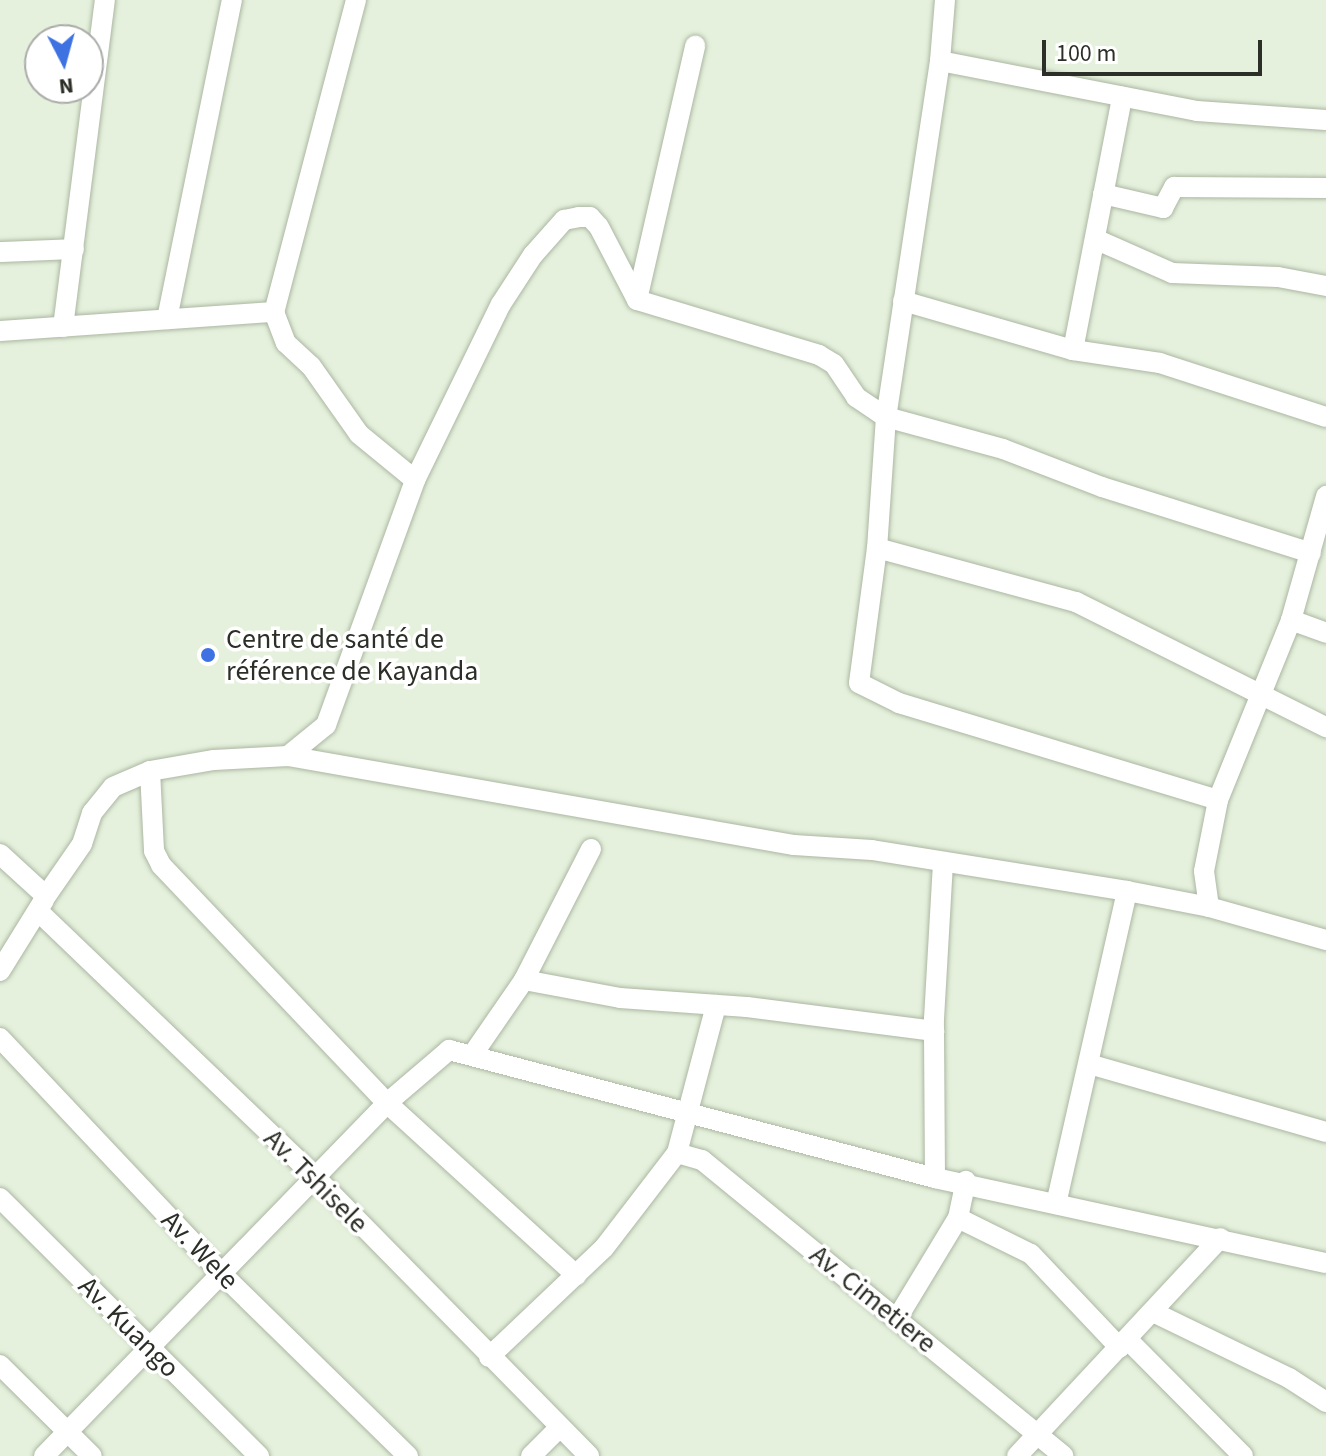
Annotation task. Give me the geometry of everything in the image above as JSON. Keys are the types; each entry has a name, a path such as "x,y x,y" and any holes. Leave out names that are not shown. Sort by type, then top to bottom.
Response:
{"street":[{"path":"63,327 105,0"},
{"path":"167,319 232,0"},
{"path":"356,0 274,312 286,343 311,366 359,434 415,480"},
{"path":"945,0 940,61 886,417 877,548 859,683 899,703 1218,800"},
{"path":"637,300 695,46"},
{"path":"940,61 1197,111 1326,120"},
{"path":"1073,350 1122,97"},
{"path":"1103,194 1163,208 1174,187 1326,188"},
{"path":"288,756 326,725 415,480 501,304 533,255 564,220 590,217 599,227 637,300 819,355 834,364 856,397 886,417 1003,449 1102,487 1311,553"},
{"path":"1095,239 1172,273 1278,277 1326,286"},
{"path":"0,252 74,249"},
{"path":"903,301 1073,350 1137,357 1326,417"},
{"path":"0,331 274,312"},
{"path":"1209,907 1204,871 1218,800 1263,698 1291,620 1326,499"},
{"path":"877,548 1076,602 1326,727"},
{"path":"1291,620 1326,633"},
{"path":"0,971 82,844 102,797 150,771 214,760 288,756 794,845 872,850 943,865 1127,891 1209,907 1326,940"},
{"path":"150,771 154,851 161,865 387,1103 576,1275"},
{"path":"473,1054 524,980 591,849"},
{"name":"Av. Tshisele","path":"0,854 42,904 589,1456"},
{"path":"935,1178 934,1031 943,865"},
{"path":"1056,1204 1127,891"},
{"path":"524,980 620,998 716,1005 934,1031"},
{"path":"489,1357 604,1248 677,1153 685,1111 716,1005"},
{"name":"Av. Wele","path":"0,1038 223,1275 408,1456"},
{"path":"44,1456 387,1103 449,1050 935,1178 966,1181 1056,1204 1326,1263"},
{"path":"1089,1064 1326,1132"},
{"name":"Av. Cimetiere","path":"677,1153 702,1160 898,1317 1063,1456"},
{"path":"898,1317 958,1218 966,1181"},
{"name":"Av. Kuango","path":"0,1198 259,1456"},
{"path":"958,1218 1031,1254 1243,1456"},
{"path":"1017,1456 1155,1313 1220,1238"},
{"path":"1155,1313 1289,1378 1326,1402"},
{"path":"0,1365 92,1456"},
{"path":"531,1456 559,1428"}],"place":[{"name":"Centre de santé de référence de Kayanda","path":"208,655"}]}
